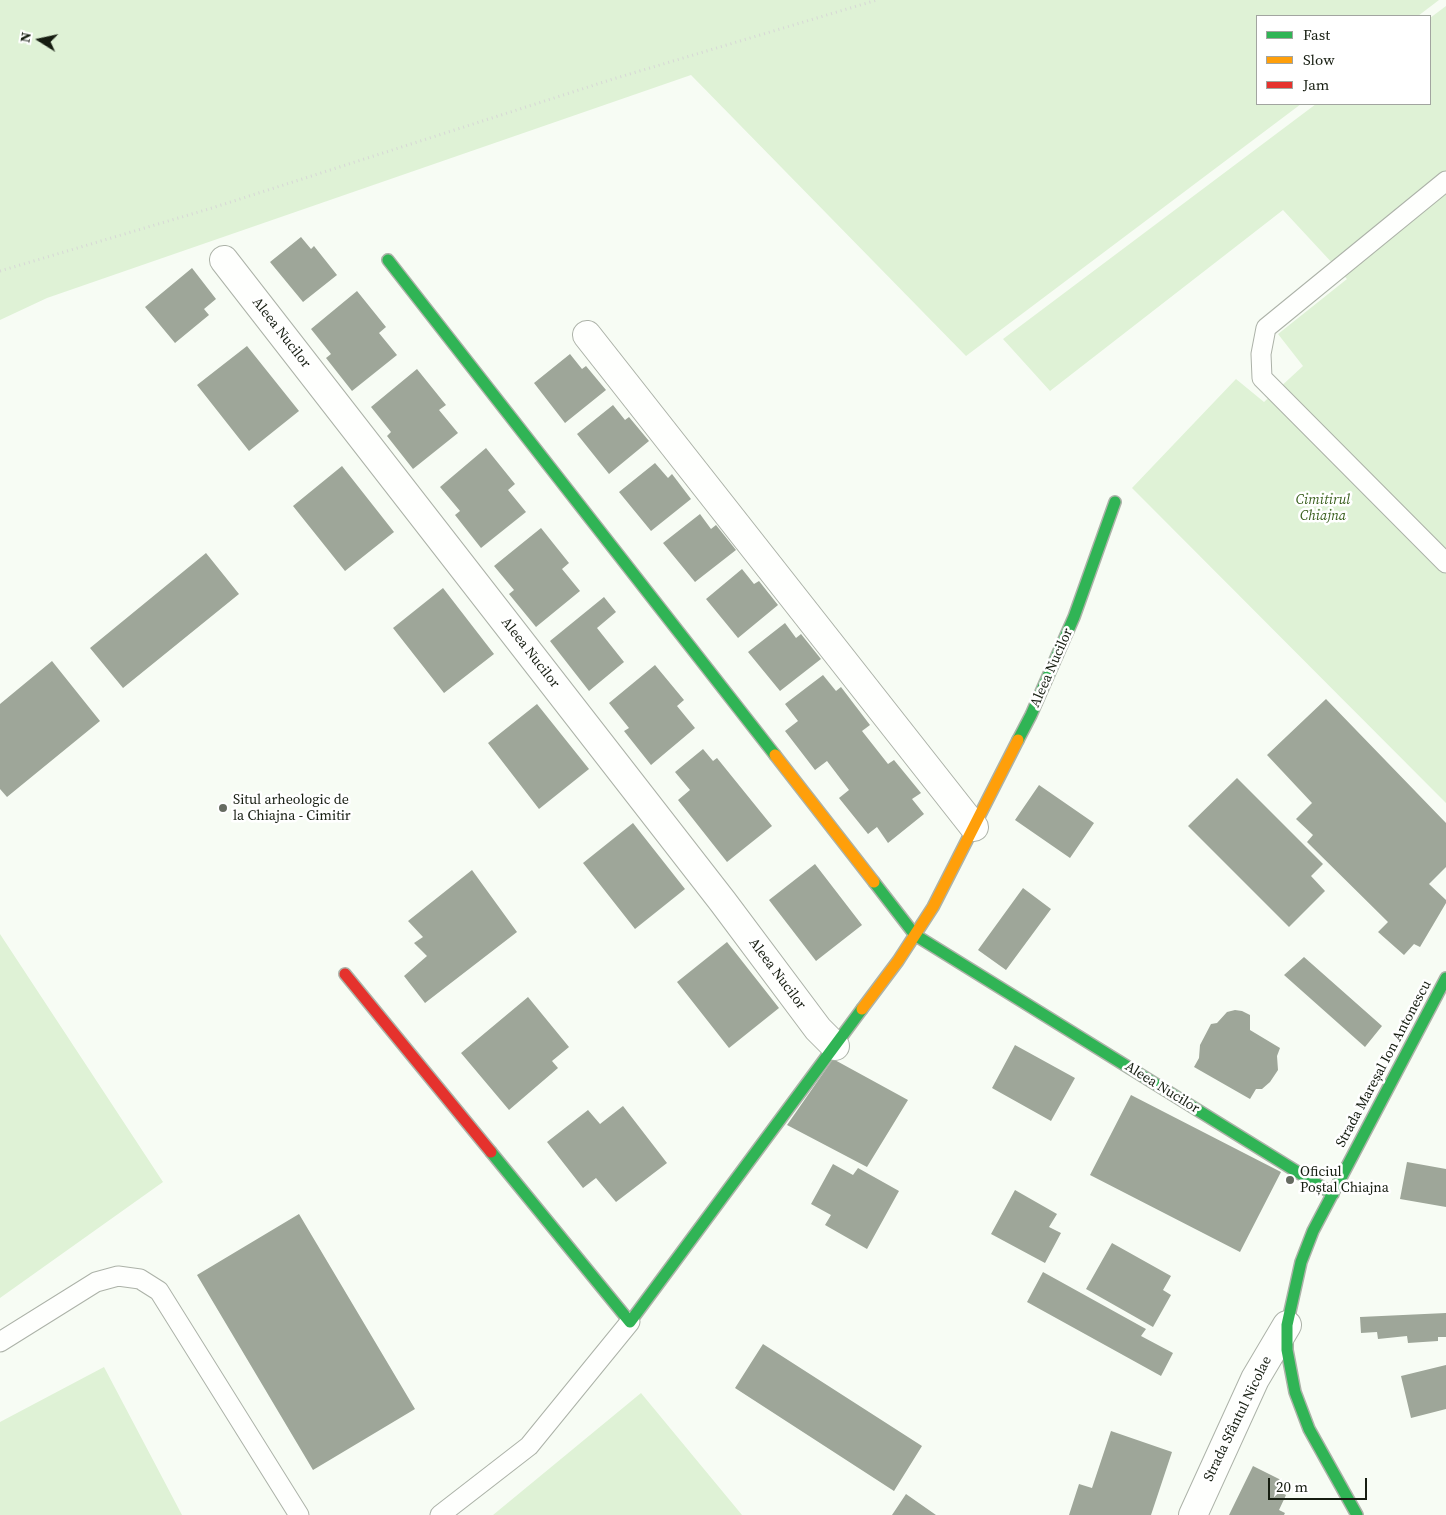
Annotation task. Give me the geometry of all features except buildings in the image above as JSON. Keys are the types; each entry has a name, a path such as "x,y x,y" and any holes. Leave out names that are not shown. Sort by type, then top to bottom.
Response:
{"street":[{"name":"Aleea Nucilor","path":"224,260 723,902 818,1029 835,1046"},
{"name":"Aleea Nucilor","path":"388,260 915,935 1333,1194"},
{"path":"587,335 974,827"},
{"name":"Aleea Nucilor","path":"630,1322 898,961 933,907 1032,715 1074,617 1115,502"},
{"path":"346,974 630,1322"},
{"name":"Strada Mareșal Ion Antonescu","path":"1357,1515 1309,1428 1295,1392 1287,1350 1287,1324 1301,1262 1313,1231 1446,978"},
{"name":"Strada Sfântul Nicolae","path":"1193,1515 1255,1380 1287,1324"}],"lane":[{"path":"1446,182 1266,328 1261,354 1262,378 1446,563"},
{"path":"0,1342 96,1282 118,1276 140,1279 159,1291 299,1515"},
{"path":"440,1515 529,1446 630,1322"}],"path":[{"path":"0,271 212,208 604,82 877,0"}],"green space":[{"path":"0,0 1439,0 1419,15 1256,15 1256,105 1300,105 966,356 691,75 47,298 0,320"},
{"name":"Cimitirul Chiajna","path":"1446,6 1446,803 1132,488 1236,379 1264,402 1303,366 1278,334 1347,279 1283,210 1050,391 1003,339 1315,105 1431,105 1431,17"},
{"path":"0,934 163,1182 0,1298"},
{"path":"104,1367 182,1515 0,1515 0,1422"},
{"path":"641,1393 742,1515 493,1515"}],"traffic: fast":[{"path":"388,260 775,755"},
{"path":"1018,740 1074,617 1115,502"},
{"path":"874,882 915,935 1333,1194"},
{"path":"1357,1515 1309,1429 1295,1392 1287,1350 1287,1325 1301,1262 1313,1231 1446,978"},
{"path":"491,1152 630,1322 862,1009"}],"traffic: slow":[{"path":"862,1009 898,961 933,907 1018,740"},
{"path":"775,755 874,882"}],"traffic: jam":[{"path":"345,974 491,1152"}],"place":[{"name":"Situl arheologic de la Chiajna - Cimitir","path":"223,808"},
{"name":"Oficiul Poștal Chiajna","path":"1290,1180"}]}
